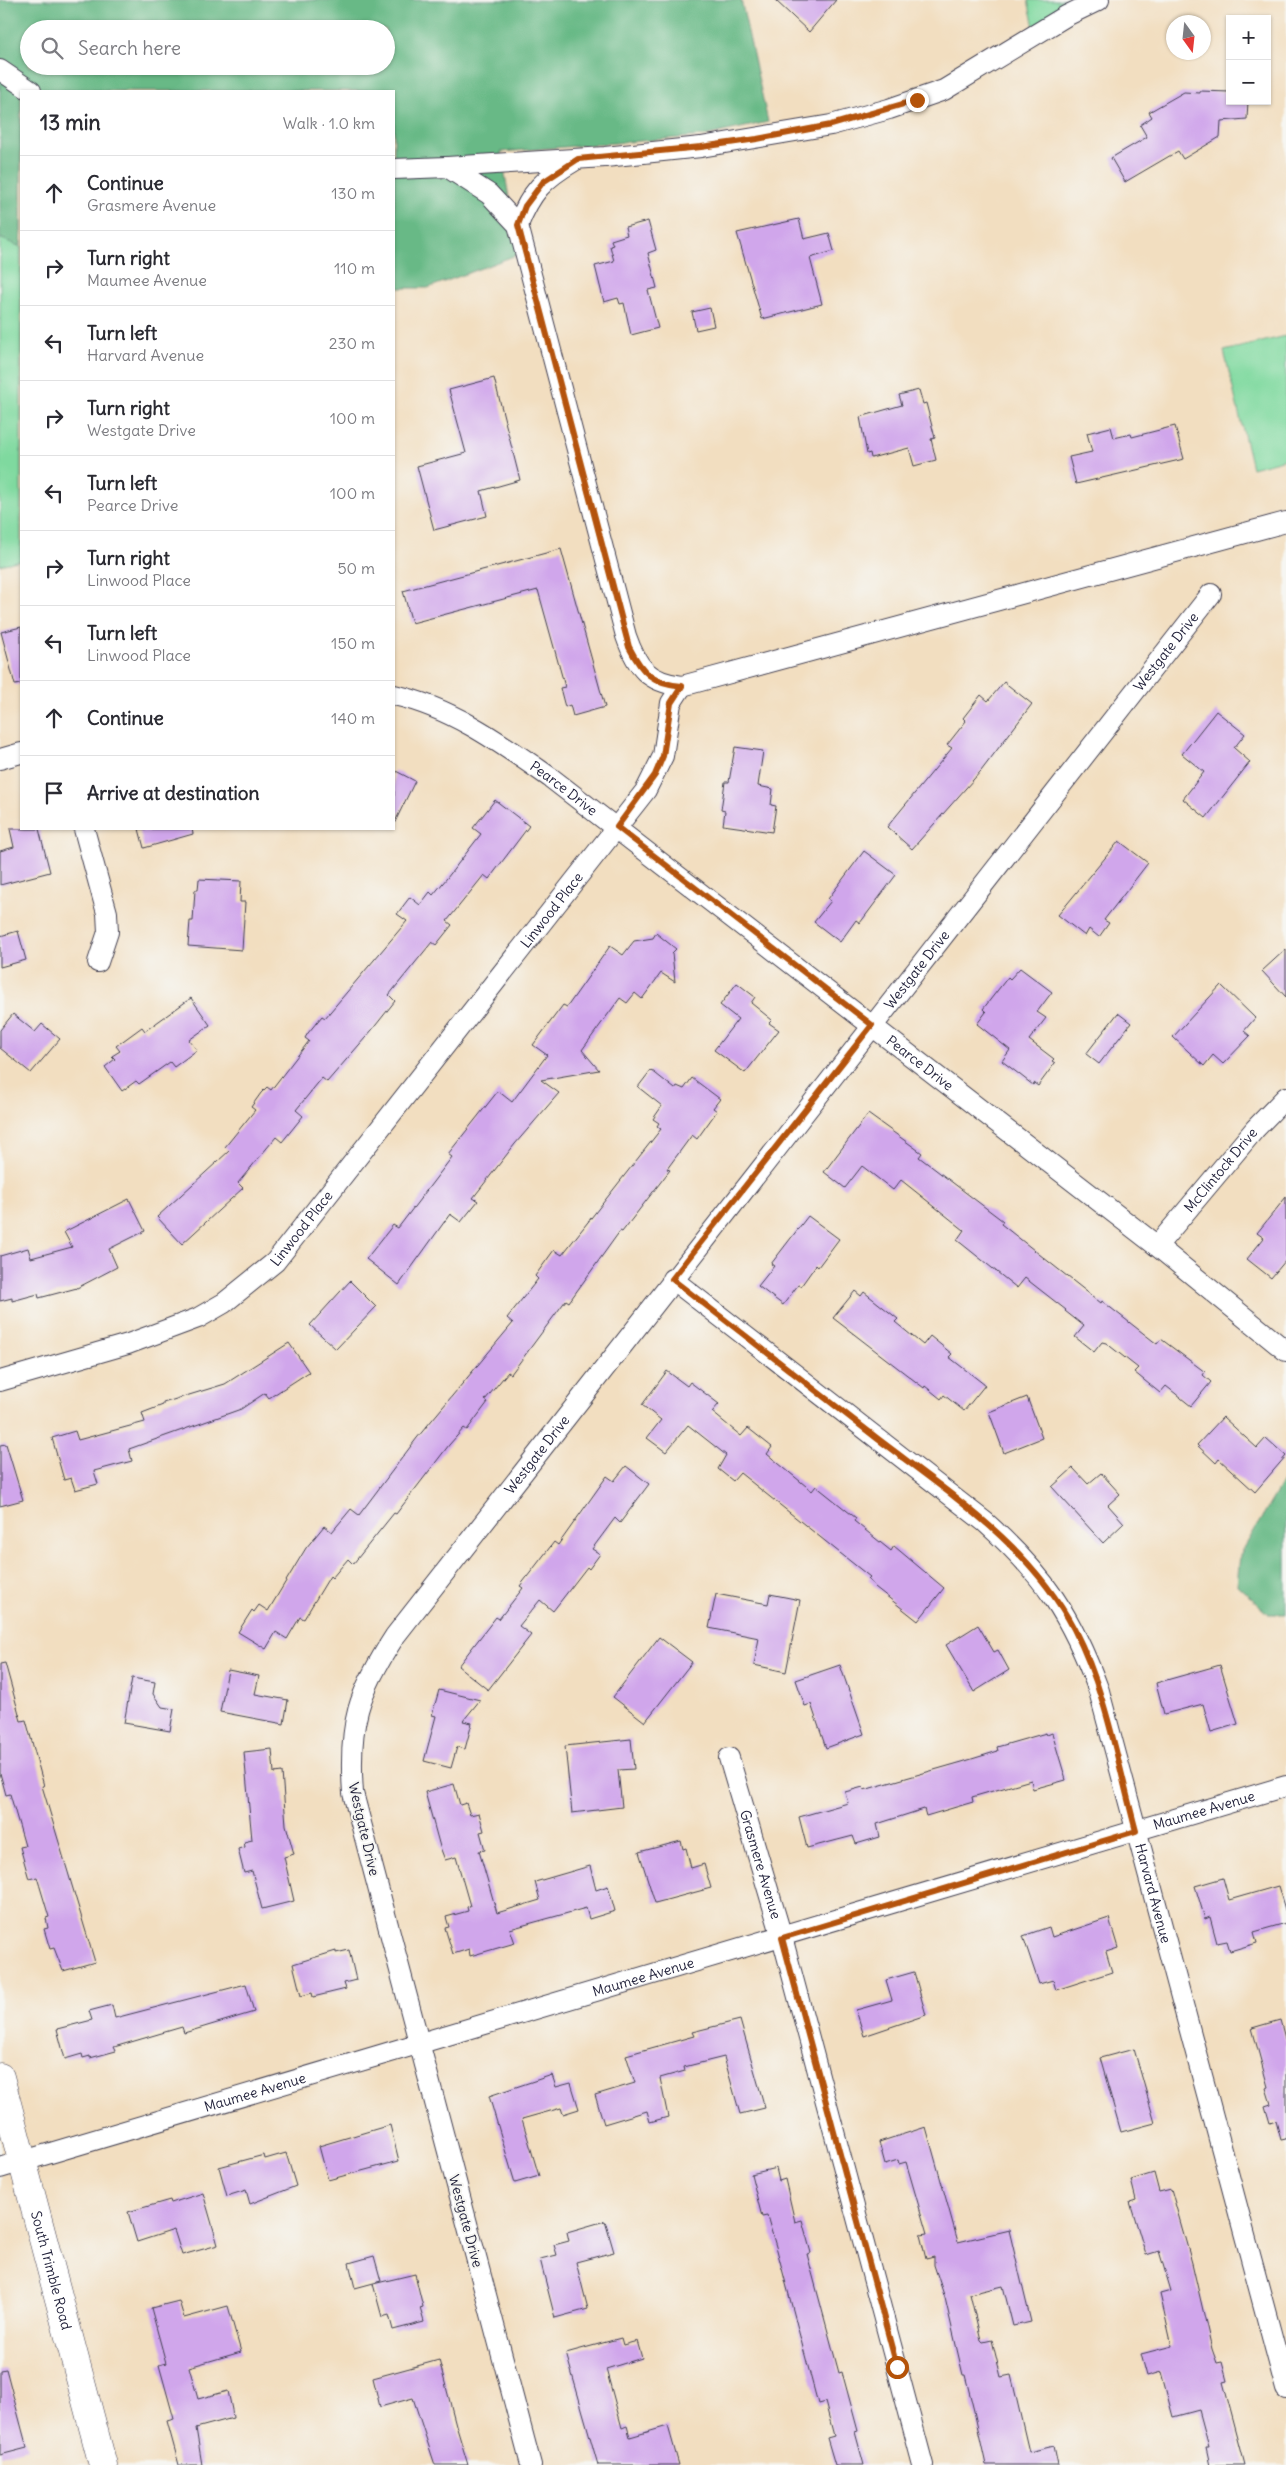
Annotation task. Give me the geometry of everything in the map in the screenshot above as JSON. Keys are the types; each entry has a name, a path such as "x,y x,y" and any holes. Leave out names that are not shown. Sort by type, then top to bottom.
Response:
{"main road":[{"name":"South Trimble Road","path":"0,2077 11,2164 103,2465"}],"street":[{"path":"395,169 578,159 701,147 831,125 889,109 944,90 1066,16 1099,0"},
{"path":"0,70 30,90"},
{"path":"518,225 525,206 543,182 578,159"},
{"path":"447,167 489,194 518,225 629,647 641,668 651,678 665,684 682,686 1286,522"},
{"name":"Westgate Drive","path":"531,2465 353,1793 352,1748 355,1721 360,1702 368,1680 395,1636 672,1279 1211,594"},
{"name":"Linwood Place","path":"0,1381 128,1344 198,1318 224,1303 275,1262 617,827 655,775 663,756 671,703 682,686"},
{"name":"Pearce Drive","path":"395,695 422,701 477,728 551,778 617,827 1157,1246 1286,1351"},
{"path":"0,758 20,753"},
{"path":"84,830 107,913 108,932 98,962"},
{"name":"McClintock Drive","path":"1157,1246 1254,1129 1286,1097"},
{"name":"Harvard Avenue","path":"672,1279 985,1522 1039,1576 1074,1629 1099,1691 1286,2389"},
{"name":"Grasmere Avenue","path":"729,1758 782,1938 923,2465"},
{"name":"Maumee Avenue","path":"11,2164 782,1938 1286,1786"}],"green space":[{"path":"0,0 741,0 768,122 704,136 501,152 519,254 428,288 395,288 395,90 20,90 20,247 0,238"},
{"path":"1028,0 1076,0 1034,27"},
{"path":"0,238 20,247 20,560 0,565"},
{"path":"1286,336 1286,459 1252,468 1224,351"},
{"path":"1286,1476 1286,1614 1269,1614 1237,1585 1240,1555"}],"building":[{"path":"775,0 836,0 809,32"},
{"path":"1200,91 1226,92 1226,105 1248,105 1247,119 1221,121 1220,137 1183,159 1178,151 1125,182 1111,158 1147,137 1140,125 1152,117 1149,112 1184,92 1200,93"},
{"path":"799,219 804,239 829,233 834,251 810,258 822,304 762,319 737,233"},
{"path":"648,221 656,250 648,253 657,288 648,290 658,328 631,335 624,303 620,304 618,298 604,302 595,266 614,261 610,246 613,245 611,240 627,235 625,227"},
{"path":"710,308 714,326 696,330 692,312"},
{"path":"494,378 520,480 481,491 487,516 434,530 417,466 466,453 449,390"},
{"path":"919,390 923,404 926,403 935,438 931,439 936,460 914,466 909,448 871,458 870,453 867,454 860,417 902,405 899,395"},
{"path":"1175,426 1184,459 1076,484 1069,457 1092,452 1087,433 1111,427 1114,438 1131,434 1132,437"},
{"path":"561,549 605,707 573,716 570,705 565,707 560,688 565,687 538,590 412,623 403,591"},
{"path":"20,627 20,684 15,685 1,632"},
{"path":"1004,682 1032,704 981,771 912,849 887,827 952,748 947,745 966,721 963,718 981,695 988,701"},
{"path":"1216,711 1245,734 1234,748 1250,762 1206,818 1183,799 1204,772 1182,754"},
{"path":"735,747 763,751 758,786 773,789 771,805 776,806 772,832 723,825 725,811 721,810 725,782 729,782"},
{"path":"395,771 415,781 395,822"},
{"path":"495,800 529,826 489,879 484,875 447,921 452,925 436,945 432,942 389,995 395,1001 372,1030 327,1082 322,1078 296,1110 303,1116 282,1142 276,1137 238,1183 243,1188 182,1244 157,1217 229,1151 225,1147 255,1110 251,1107 261,1093 267,1087 271,1090 309,1041 305,1038 308,1033 322,1016 325,1018 407,921 397,914 410,897 420,905 430,892 433,895 447,878 481,834 473,828"},
{"path":"10,829 39,830 50,872 0,885 0,851 14,847"},
{"path":"139,830 192,830 193,834 144,848"},
{"path":"1119,841 1148,863 1104,920 1109,923 1099,937 1089,929 1085,936 1058,915"},
{"path":"864,851 896,875 860,923 856,920 840,942 814,922 831,901 828,899"},
{"path":"199,879 241,881 240,902 245,902 242,950 188,946 190,921 193,921 195,890 198,890"},
{"path":"18,931 26,960 0,967 0,936"},
{"path":"656,933 676,949 672,953 675,982 661,973 642,999 635,993 627,1003 620,998 582,1050 599,1070 541,1080 559,1093 515,1144 473,1198 478,1201 461,1222 450,1214 399,1285 366,1259 393,1225 398,1228 452,1157 448,1154 498,1091 512,1102 547,1055 533,1045 563,1005 567,1007 610,946 623,955 634,941 653,938"},
{"path":"1286,949 1286,997 1262,971"},
{"path":"1020,968 1052,992 1037,1012 1046,1018 1029,1040 1054,1059 1052,1061 1055,1063 1038,1086 1034,1083 1033,1085 1002,1061 1010,1050 977,1024 986,1012 983,1009 1008,977 1010,979"},
{"path":"737,983 755,997 751,1003 772,1020 769,1023 779,1030 745,1073 714,1050 738,1019 720,1005"},
{"path":"1221,985 1255,1018 1244,1031 1250,1036 1223,1064 1213,1055 1204,1066 1173,1037"},
{"path":"191,998 210,1025 189,1040 197,1050 174,1067 170,1062 139,1084 136,1081 122,1091 105,1067 115,1059 112,1056 120,1051 116,1046 142,1027 145,1031"},
{"path":"1118,1013 1131,1023 1099,1064 1086,1054"},
{"path":"13,1014 35,1032 42,1024 60,1039 31,1073 0,1048 0,1030"},
{"path":"651,1070 675,1089 677,1086 684,1089 692,1078 720,1099 713,1108 717,1111 697,1139 692,1135 667,1169 670,1170 622,1232 620,1231 569,1302 566,1300 511,1374 508,1372 485,1400 488,1402 467,1430 464,1428 449,1445 396,1514 394,1513 353,1564 348,1559 332,1578 330,1576 304,1619 300,1617 287,1639 276,1632 266,1649 238,1632 252,1610 254,1612 259,1605 268,1611 306,1548 324,1526 332,1532 351,1509 359,1515 417,1438 513,1323 507,1318 538,1279 535,1276 554,1250 562,1255 661,1129 657,1126 659,1123 653,1119 662,1106 638,1087"},
{"path":"868,1114 922,1153 919,1157 1003,1221 1001,1224 1101,1303 1102,1301 1157,1344 1161,1339 1205,1372 1203,1375 1211,1382 1191,1406 1166,1386 1160,1393 1134,1372 1138,1368 1106,1343 1102,1342 1094,1352 1075,1337 1084,1326 1025,1278 1017,1288 957,1240 964,1230 901,1180 893,1190 862,1166 845,1188 824,1172"},
{"path":"1286,1197 1286,1260 1271,1278 1247,1259 1264,1238 1257,1233"},
{"path":"129,1199 145,1231 109,1249 117,1267 77,1288 39,1298 38,1294 12,1301 12,1298 0,1301 0,1256 28,1248 31,1258 72,1247 64,1232"},
{"path":"808,1216 839,1239 818,1267 816,1265 801,1286 798,1285 783,1305 758,1286 774,1266 771,1264"},
{"path":"350,1281 376,1307 336,1349 310,1325"},
{"path":"855,1291 861,1296 864,1292 898,1319 895,1322 923,1345 930,1336 952,1354 949,1357 985,1385 964,1411 944,1395 941,1399 925,1386 924,1388 833,1318"},
{"path":"289,1343 309,1372 269,1398 265,1393 241,1409 129,1449 132,1461 94,1471 98,1484 75,1490 71,1478 64,1480 52,1438 75,1431 78,1440 145,1422 142,1413 163,1405 163,1403 225,1384"},
{"path":"667,1371 687,1386 690,1382 719,1404 712,1412 741,1436 748,1428 772,1447 767,1454 812,1491 816,1486 856,1518 854,1521 891,1551 894,1546 944,1588 918,1621 875,1587 868,1579 870,1577 740,1473 733,1481 718,1469 726,1455 688,1425 666,1452 647,1438 661,1420 642,1405"},
{"path":"1027,1397 1042,1438 1004,1453 989,1412"},
{"path":"1223,1417 1257,1448 1266,1438 1286,1456 1255,1492 1219,1459 1216,1463 1197,1445"},
{"path":"6,1444 23,1500 0,1506 0,1445"},
{"path":"626,1466 649,1484 620,1523 615,1518 592,1549 600,1554 589,1569 587,1567 553,1611 540,1600 519,1626 531,1635 488,1690 458,1666 496,1617 499,1619 523,1588 520,1586 554,1542 558,1545 607,1476 614,1481"},
{"path":"1073,1468 1088,1484 1101,1473 1120,1494 1108,1505 1124,1523 1103,1543 1052,1487"},
{"path":"716,1594 768,1604 770,1594 800,1600 786,1672 754,1665 759,1638 709,1628"},
{"path":"978,1625 994,1652 998,1650 1009,1670 974,1692 946,1645"},
{"path":"659,1637 692,1662 645,1722 613,1697"},
{"path":"5,1663 21,1721 26,1720 44,1786 42,1786 95,1962 63,1971 54,1948 50,1949 44,1929 48,1928 46,1918 49,1917 37,1877 29,1879 20,1847 25,1846 10,1794 6,1795 0,1773 0,1664"},
{"path":"840,1665 864,1734 826,1748 811,1704 805,1706 796,1680"},
{"path":"1220,1665 1238,1724 1211,1732 1203,1704 1164,1714 1156,1683"},
{"path":"228,1670 259,1676 255,1694 288,1700 284,1724 220,1712"},
{"path":"132,1678 155,1682 153,1694 162,1707 174,1709 170,1731 124,1723"},
{"path":"439,1690 480,1700 463,1721 472,1723 465,1749 457,1747 451,1768 424,1761 436,1716 432,1715"},
{"path":"1046,1733 1047,1735 1052,1733 1066,1780 1033,1789 1031,1780 972,1797 973,1802 926,1816 924,1809 877,1824 880,1837 856,1844 853,1836 807,1848 799,1817 848,1803 845,1792 863,1787 864,1790 962,1762 998,1751 997,1747"},
{"path":"631,1739 634,1769 618,1770 622,1807 572,1813 565,1746"},
{"path":"272,1749 274,1773 282,1772 286,1825 294,1854 284,1857 294,1901 262,1909 252,1871 244,1873 238,1849 245,1847 244,1842 252,1840 244,1752"},
{"path":"454,1784 460,1805 466,1803 470,1815 479,1813 484,1831 480,1832 485,1850 479,1851 497,1913 540,1900 535,1882 590,1866 596,1890 608,1886 615,1911 589,1919 586,1908 510,1929 515,1943 470,1956 469,1949 453,1954 445,1928 449,1927 446,1917 468,1911 467,1907 470,1906 456,1857 445,1860 425,1792"},
{"path":"681,1841 683,1849 686,1848 691,1868 704,1864 711,1888 655,1903 639,1852"},
{"path":"1223,1878 1229,1900 1278,1886 1286,1913 1286,1923 1254,1932 1257,1943 1230,1951 1227,1941 1217,1943 1210,1917 1205,1919 1195,1886"},
{"path":"1109,1918 1118,1948 1106,1952 1112,1972 1056,1990 1053,1980 1039,1984 1023,1936 1049,1927 1052,1937"},
{"path":"349,1950 356,1980 344,1983 346,1989 313,1997 312,1993 301,1996 293,1964 336,1951 336,1953"},
{"path":"914,1972 926,2015 864,2036 856,2010 892,2000 886,1980"},
{"path":"246,1984 254,2012 184,2033 182,2027 114,2047 116,2051 90,2058 90,2056 83,2058 82,2054 65,2059 57,2029 92,2020 89,2011 112,2005 115,2018"},
{"path":"740,2020 765,2108 740,2114 724,2057 684,2067 685,2071 660,2078 668,2117 650,2122 647,2111 604,2124 595,2095 635,2083 626,2055 694,2036 692,2032"},
{"path":"1280,2020 1286,2042 1286,2139 1281,2140 1276,2121 1270,2123 1265,2106 1271,2104 1252,2028"},
{"path":"1134,2049 1155,2123 1121,2132 1100,2058"},
{"path":"552,2075 556,2087 571,2083 579,2109 563,2114 561,2108 522,2119 539,2176 515,2183 489,2096"},
{"path":"390,2125 399,2161 328,2180 319,2146"},
{"path":"926,2127 958,2242 1009,2230 1031,2322 1013,2326 1003,2286 970,2294 981,2340 983,2342 992,2340 1001,2377 1011,2375 1029,2452 1054,2446 1058,2465 986,2465 945,2298 934,2265 934,2257 926,2259 920,2235 927,2234 906,2162 899,2164 898,2160 885,2164 879,2142"},
{"path":"286,2153 296,2186 250,2204 246,2190 227,2196 219,2167 264,2155 265,2159"},
{"path":"776,2168 779,2181 785,2179 795,2222 802,2220 811,2253 807,2254 839,2373 842,2372 858,2431 855,2432 864,2465 835,2465 827,2438 834,2436 825,2402 818,2404 777,2250 767,2216 762,2217 751,2174"},
{"path":"1154,2173 1159,2192 1171,2189 1192,2263 1212,2349 1217,2363 1222,2362 1227,2381 1223,2382 1245,2465 1210,2465 1206,2447 1209,2447 1199,2410 1173,2417 1161,2372 1147,2376 1141,2354 1172,2346 1160,2294 1171,2291 1159,2251 1146,2255 1130,2202 1136,2200 1131,2180"},
{"path":"203,2193 218,2245 182,2255 174,2230 137,2242 128,2212 170,2200 171,2203"},
{"path":"605,2221 614,2252 576,2262 588,2309 555,2318 540,2259 557,2255 554,2245 569,2241 567,2232"},
{"path":"374,2256 381,2281 355,2288 349,2263"},
{"path":"415,2274 423,2307 420,2308 424,2322 393,2330 389,2315 382,2317 373,2284"},
{"path":"179,2301 184,2318 228,2306 241,2352 189,2367 198,2399 228,2391 232,2410 233,2418 196,2428 202,2465 179,2465 167,2421 174,2419 159,2365 166,2363 151,2308"},
{"path":"621,2338 623,2345 637,2341 642,2358 606,2369 622,2428 627,2426 630,2437 668,2426 679,2465 598,2465 566,2353"},
{"path":"439,2360 468,2465 435,2465 413,2398 380,2407 373,2378"},
{"path":"6,2369 27,2448 0,2455 0,2370"}],"route":[{"path":"897,2367 782,1938 1136,1831 1099,1691 1074,1629 1039,1576 985,1522 672,1279 872,1025 617,827 646,790 655,775 663,756 671,703 682,686 665,684 651,678 641,668 629,647 518,225 525,206 543,182 578,159 605,158 757,139 831,125 917,100"}]}
